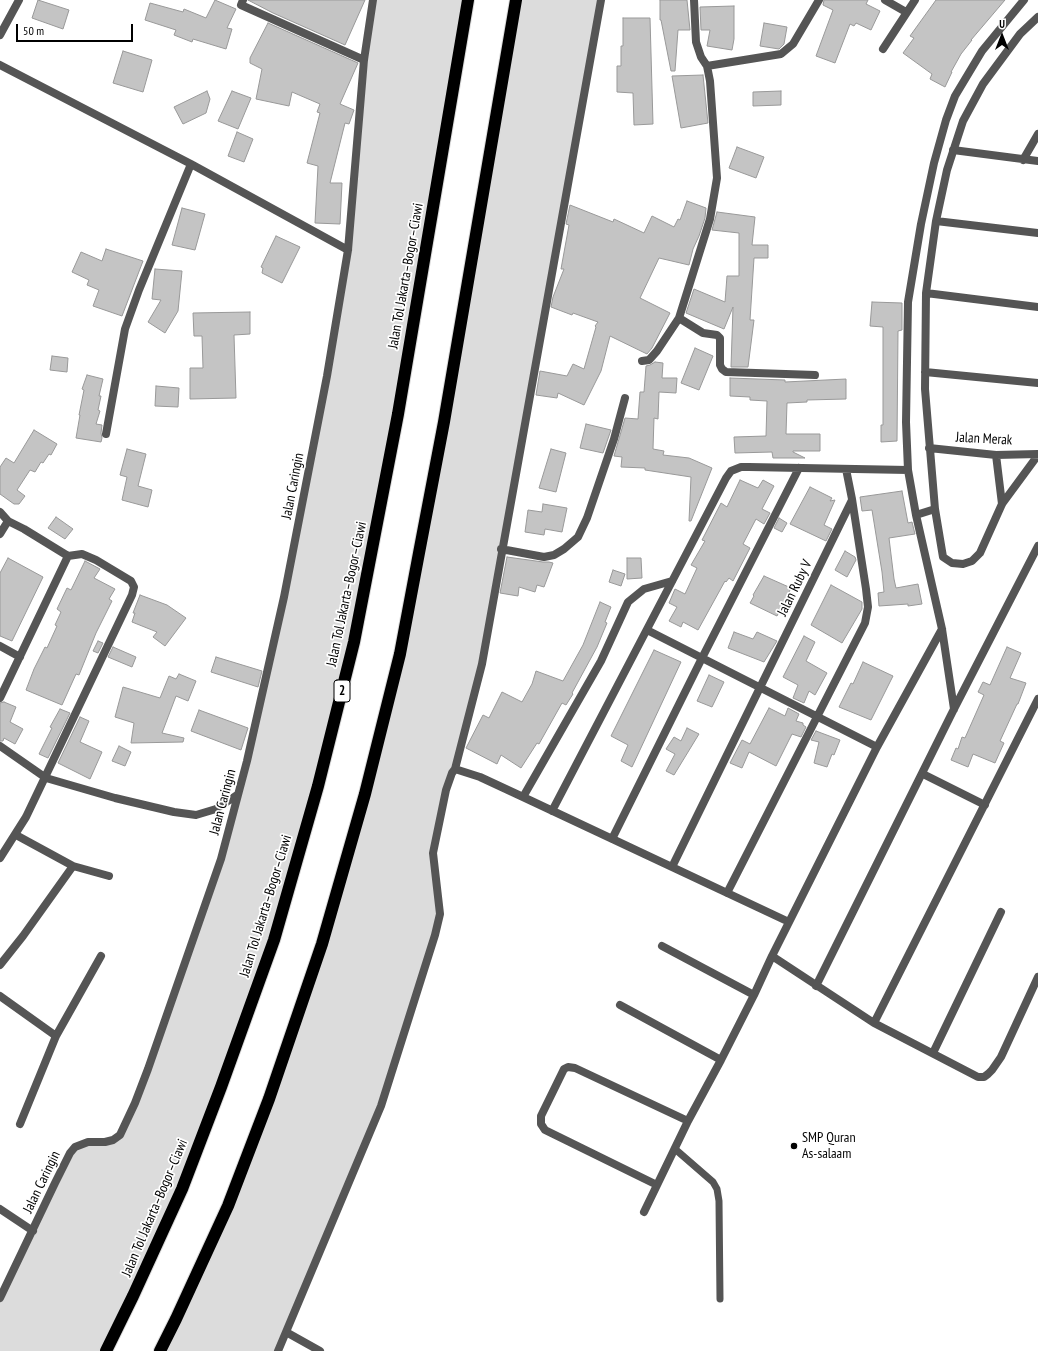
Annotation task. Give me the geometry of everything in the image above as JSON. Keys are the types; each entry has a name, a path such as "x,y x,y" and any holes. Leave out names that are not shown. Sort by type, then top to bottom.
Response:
{"highway":[{"name":"Jalan Tol Jakarta–Bogor–Ciawi","path":"106,1351 182,1189 221,1088 274,940 318,786 354,642 398,414 468,0"},
{"path":"160,1351 228,1206 269,1099 322,944 365,794 400,654 444,422 516,0"}],"street":[{"path":"0,35 20,0"},
{"path":"243,0 241,5 364,60"},
{"name":"Jalan Caringin","path":"0,1298 33,1231 54,1183 70,1153 76,1147 88,1142 104,1142 113,1140 120,1135 148,1069 221,859 247,761 284,597 327,376 348,250 364,60 373,0"},
{"path":"278,1351 381,1106 435,935 440,914 433,853 445,794 452,773 455,769 482,664 501,549 543,327 601,0"},
{"path":"642,361 649,360 657,351 679,318 710,219 717,178 710,81 707,66 701,57 696,42 694,0"},
{"path":"707,66 781,54 793,44 819,0"},
{"path":"885,0 906,12"},
{"path":"883,49 915,0"},
{"path":"954,709 942,629 916,515 908,470 906,422 908,302 920,224 934,163 946,120 968,72 991,39 1024,0"},
{"path":"1038,17 1020,34 983,84 963,122 947,170 936,221 926,293 925,389 934,509 943,557 952,563 962,564 972,561 980,553 1002,504 1038,454"},
{"path":"0,65 191,164 348,250"},
{"path":"1023,160 1038,134"},
{"path":"953,150 1038,161"},
{"path":"106,434 126,329 139,290 191,164"},
{"path":"936,221 1038,233"},
{"path":"926,293 1038,307"},
{"path":"679,318 703,333 717,335 720,338 720,365 726,372 815,375"},
{"path":"925,372 1038,383"},
{"path":"501,549 544,557 554,555 578,537 587,518 614,439 625,398"},
{"name":"Jalan Merak","path":"929,448 996,455 1038,454"},
{"path":"996,455 1002,504"},
{"path":"552,811 731,471 741,467 908,470"},
{"path":"612,839 799,468"},
{"path":"727,893 865,623 868,607 852,499 846,469"},
{"name":"Jalan Ruby V","path":"672,867 852,499"},
{"path":"916,515 934,509"},
{"path":"0,512 8,521 68,556 85,554 131,581 134,587 132,595 46,778 16,835 0,858"},
{"path":"0,534 8,521"},
{"path":"816,986 923,774 954,709 1038,546"},
{"path":"0,698 68,556"},
{"path":"523,797 601,662 628,602 644,589 672,581"},
{"path":"644,1212 688,1121 754,995 876,747 942,629"},
{"path":"647,630 876,747"},
{"path":"0,646 20,657"},
{"path":"874,1023 1038,699"},
{"path":"0,746 46,778 115,798 181,814 196,814 216,809 237,795"},
{"path":"455,769 523,797 790,922"},
{"path":"923,774 984,806"},
{"path":"16,835 73,866 109,876"},
{"path":"0,965 23,936 73,866"},
{"path":"933,1053 1001,912"},
{"path":"662,946 754,995"},
{"path":"20,1124 56,1036 101,956"},
{"path":"772,956 874,1023 978,1077 984,1077 988,1074 1001,1057 1038,977"},
{"path":"0,996 56,1036"},
{"path":"620,1005 721,1060"},
{"path":"657,1185 545,1130 541,1124 540,1116 564,1069 568,1067 575,1068 688,1121"},
{"path":"0,1209 33,1231"},
{"path":"286,1332 320,1351"}],"lane":[{"path":"675,1149 712,1182 717,1189 719,1201 720,1299"}],"shaded area":[{"path":"374,0 468,0 354,642 273,943 182,1189 106,1351 0,1351 0,1298 75,1147 120,1135 221,859 269,664 348,250"},
{"path":"516,0 601,0 482,664 433,853 440,914 381,1106 278,1351 157,1351 228,1206 322,944 400,653"}],"building":[{"path":"38,0 69,10 63,29 32,18"},
{"path":"215,0 236,9 227,28 232,29 226,49 193,39 192,42 174,35 176,30 145,20 150,3 183,12 184,9 206,18"},
{"path":"248,0 365,0 345,45 273,13"},
{"path":"660,0 687,0 690,30 678,30 675,71 671,71 660,20"},
{"path":"824,0 868,0 866,4 880,11 871,30 856,23 854,26 850,24 835,63 816,56 833,10 823,5"},
{"path":"936,0 1005,0 961,54 945,87 930,79 932,74 903,53 914,38 910,36"},
{"path":"734,6 734,39 732,50 707,46 710,30 701,30 700,7"},
{"path":"623,18 650,18 653,124 634,125 633,93 617,92 617,66 621,66 621,46 623,46"},
{"path":"268,23 358,63 340,104 354,110 349,124 345,123 330,183 342,183 340,224 315,223 318,166 307,163 320,113 317,112 320,104 292,92 289,106 256,99 262,69 250,63 250,58"},
{"path":"764,23 787,27 784,44 779,49 760,46"},
{"path":"123,51 152,60 143,92 113,83"},
{"path":"703,75 708,123 681,128 672,76"},
{"path":"207,91 210,99 206,113 183,124 174,107"},
{"path":"232,91 251,98 238,129 218,121"},
{"path":"781,91 781,105 753,106 753,92"},
{"path":"237,132 253,139 244,162 228,156"},
{"path":"737,147 764,157 756,178 729,168"},
{"path":"687,201 706,208 705,218 693,249 689,265 659,258 640,298 670,313 652,348 647,354 610,336 601,371 584,405 558,393 557,398 536,395 540,371 567,376 573,364 584,369 596,327 595,326 598,322 573,313 572,315 551,307 553,297 564,269 561,269 569,225 566,224 570,205 613,222 614,219 644,233 652,216 674,227 678,219 680,220"},
{"path":"182,208 205,214 195,250 172,245"},
{"path":"717,212 755,217 752,245 768,245 768,258 754,258 750,320 754,320 748,367 731,367 733,307 724,329 686,313 694,289 725,302 727,276 739,276 739,233 712,230"},
{"path":"276,236 300,247 282,283 262,273 263,268 261,267"},
{"path":"106,249 143,261 122,316 93,306 99,290 87,285 89,280 72,272 81,252 102,261"},
{"path":"155,269 182,271 178,311 165,333 148,322 161,300 152,299"},
{"path":"872,302 902,303 902,330 898,331 897,441 881,442 881,425 883,425 883,327 870,326"},
{"path":"250,312 250,334 234,335 236,398 190,399 190,368 203,368 202,336 194,336 193,313"},
{"path":"695,348 713,356 699,390 681,383"},
{"path":"52,356 68,358 67,372 50,370"},
{"path":"655,362 663,363 662,378 677,378 676,393 659,392 658,419 654,418 653,449 664,451 663,455 689,458 712,468 691,521 689,521 691,477 645,470 645,468 621,467 622,457 614,456 625,418 638,419 640,392 644,392 646,366"},
{"path":"87,375 103,379 99,396 101,396 98,410 100,411 96,424 102,425 101,442 76,438 84,390 82,389"},
{"path":"730,378 785,380 785,382 846,379 846,399 807,400 807,402 787,403 786,434 820,434 820,451 793,451 805,458 773,458 772,452 735,453 734,437 766,436 767,401 750,400 750,397 730,396"},
{"path":"156,386 179,388 178,407 155,406"},
{"path":"586,424 611,430 603,453 580,448"},
{"path":"34,430 57,444 51,455 49,454 43,463 41,462 35,472 30,470 17,490 25,496 19,504 14,504 0,494 0,467 6,458 14,463"},
{"path":"127,449 146,454 138,486 152,490 148,507 122,500 127,477 120,475"},
{"path":"551,449 566,453 556,492 539,488"},
{"path":"740,480 758,488 763,480 774,486 762,509 770,513 764,524 756,519 743,544 750,548 733,581 729,578 726,582 725,581 698,630 683,622 681,627 669,621 677,607 669,603 675,589 685,594 697,568 691,565 705,541 702,540 721,503 727,507"},
{"path":"810,487 832,498 830,501 835,500 824,525 832,529 826,541 790,524"},
{"path":"902,491 908,523 912,522 915,534 889,538 894,579 896,588 918,584 922,604 908,606 908,604 879,606 878,593 884,592 872,510 862,511 860,497"},
{"path":"543,504 567,508 562,532 545,529 544,535 525,532 528,510 542,512"},
{"path":"56,517 73,529 65,539 48,528"},
{"path":"779,518 787,523 782,532 774,528"},
{"path":"845,551 855,557 856,560 847,577 835,570"},
{"path":"507,557 553,563 544,587 537,585 535,592 519,587 518,596 500,593"},
{"path":"8,558 43,577 12,641 0,636 0,573"},
{"path":"627,558 641,558 642,578 627,579"},
{"path":"85,561 100,569 94,578 115,589 109,599 112,601 96,633 79,675 76,674 62,705 26,690 34,669 45,647 47,648 57,626 55,625 61,612 57,609 67,588 71,590"},
{"path":"613,570 625,574 621,586 609,582"},
{"path":"764,576 791,588 777,616 750,603"},
{"path":"831,585 862,602 862,609 842,643 811,625"},
{"path":"140,595 167,605 186,618 165,646 153,637 157,632 132,622 135,613 133,613"},
{"path":"600,602 611,607 605,622 607,623 597,647 572,693 573,694 566,705 562,703 539,744 537,743 521,768 501,755 497,764 466,748 483,715 489,718 502,692 522,702 532,684 536,671 563,681 583,645"},
{"path":"734,632 753,639 757,632 777,641 764,662 728,648"},
{"path":"804,636 815,642 806,661 827,673 815,695 809,691 804,703 793,698 798,685 783,677"},
{"path":"98,641 103,643 98,653 93,651"},
{"path":"113,647 136,657 132,667 108,657"},
{"path":"1007,647 1021,653 1010,678 1026,683 1018,704 1000,741 1004,743 995,763 973,754 968,767 951,760 956,748 958,749 962,737 965,738 984,695 978,692 983,682 990,685"},
{"path":"654,650 681,662 632,767 621,761 628,745 611,736"},
{"path":"216,657 262,671 258,687 211,672"},
{"path":"863,662 893,676 871,720 839,707 851,683 853,684"},
{"path":"179,674 196,681 188,701 176,696 162,733 184,738 183,742 131,743 134,723 115,717 123,687 160,698 169,676 176,679"},
{"path":"709,675 724,682 712,707 697,701"},
{"path":"4,702 16,707 10,722 23,729 15,744 4,738 3,741 0,741 0,703"},
{"path":"769,708 785,716 788,708 799,714 796,721 803,723 806,727 801,737 792,734 776,766 749,752 742,768 730,763 742,740 750,744"},
{"path":"60,709 70,713 48,758 39,754 52,728 50,727"},
{"path":"199,710 248,728 241,750 191,731"},
{"path":"80,717 89,721 80,742 102,752 90,779 58,763"},
{"path":"687,728 699,734 674,775 666,771 675,754 666,749 674,737 681,741"},
{"path":"816,731 840,740 827,767 814,763 819,742 811,740"},
{"path":"119,746 131,752 125,766 112,761"}],"place":[{"name":"SMP Quran As-salaam","path":"794,1146"}]}
